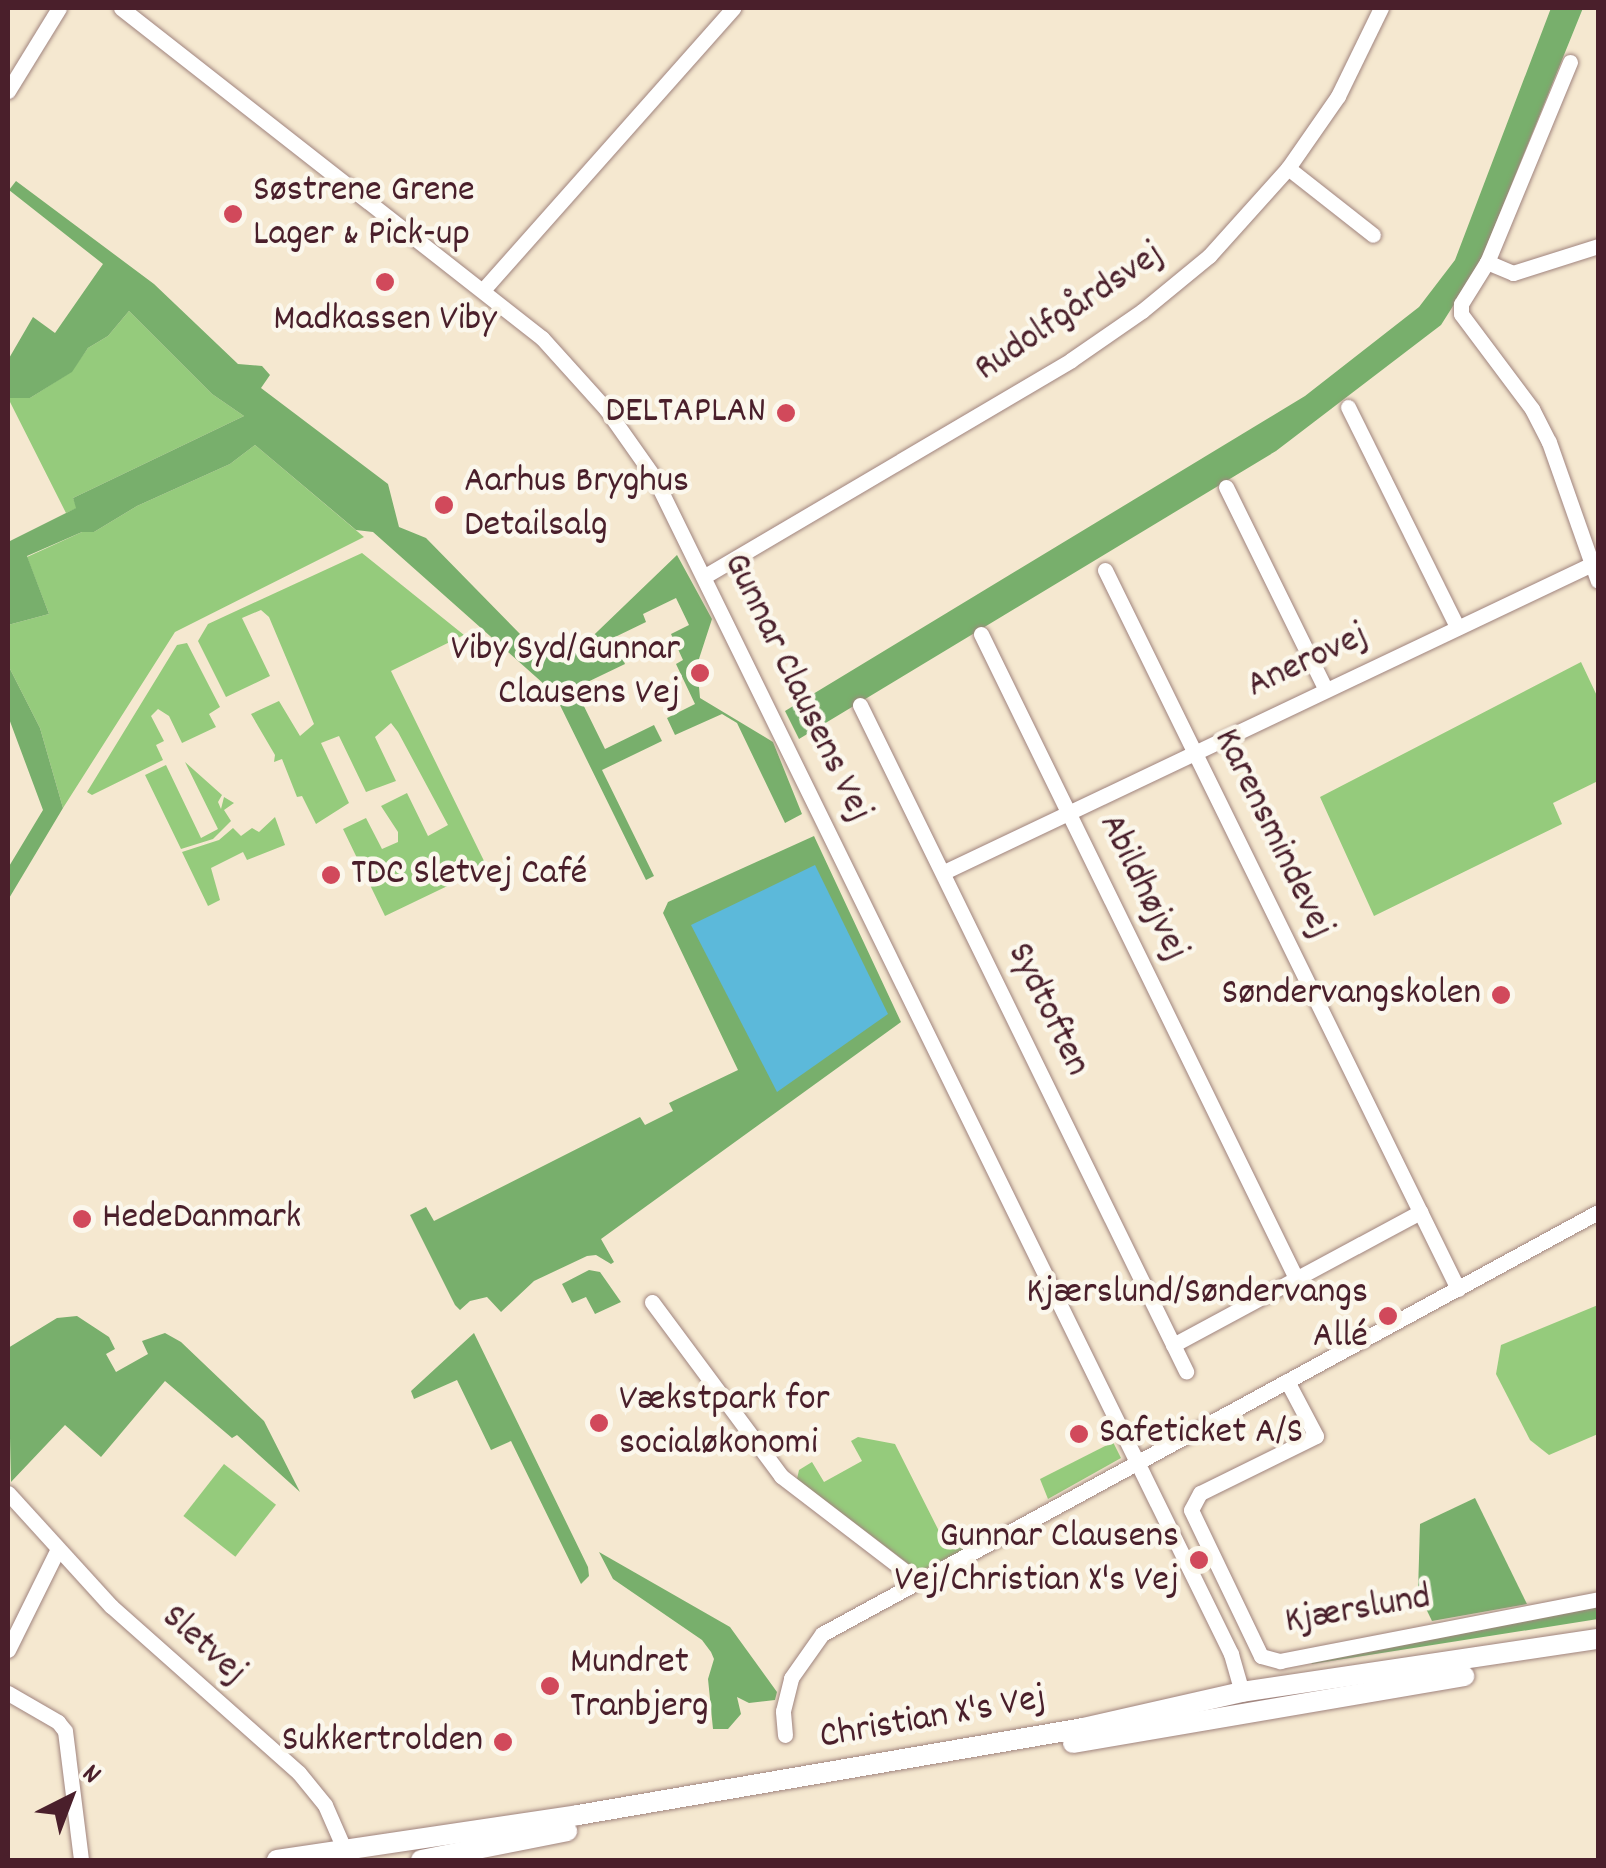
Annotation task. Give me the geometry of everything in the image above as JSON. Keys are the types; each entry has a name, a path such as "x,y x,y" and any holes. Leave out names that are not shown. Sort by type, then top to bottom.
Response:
{"main road":[{"name":"Christian X's Vej","path":"278,1860 348,1856 1063,1732 1242,1692 1598,1639"},
{"name":"Christian X's Vej","path":"421,1860 540,1835 1598,1652"},
{"path":"1085,1742 1232,1705 1242,1692 1252,1704 1270,1710"}],"street":[{"path":"8,91 59,8"},
{"name":"Gunnar Clausens Vej","path":"121,8 542,338 606,409 654,477 1231,1654 1242,1692"},
{"path":"483,290 733,8"},
{"name":"Rudolfgårdsvej","path":"705,576 1071,360 1142,311 1209,256 1288,168 1338,96 1380,8"},
{"path":"1570,62 1487,262 1461,304 1461,314 1532,409 1549,442 1598,581"},
{"path":"1288,168 1374,235"},
{"path":"1487,262 1513,274 1598,246"},
{"path":"1348,407 1457,628"},
{"path":"1226,488 1326,690"},
{"name":"Anerovej","path":"944,872 1592,564"},
{"name":"Karensmindevej","path":"1106,570 1458,1289"},
{"name":"Abildhøjvej","path":"982,634 1296,1278"},
{"name":"Sydtoften","path":"860,705 1186,1371"},
{"path":"1173,1345 1420,1212"},
{"path":"785,1735 785,1696 798,1662 816,1640 1598,1212"},
{"path":"652,1302 781,1476 919,1582"},
{"name":"Kjærslund","path":"1287,1381 1316,1436 1200,1493 1190,1510 1261,1656 1280,1660 1598,1599"},
{"name":"Sletvej","path":"8,1493 58,1551 160,1652 299,1774 326,1805 348,1856"},
{"path":"8,1650 58,1551"},
{"path":"8,1693 58,1722 65,1732 82,1860"}],"green space":[{"path":"1551,8 1583,8 1479,265 1441,325 1276,451 799,739 785,711 1305,396 1419,307 1455,260"},
{"path":"16,181 154,284 238,364 262,366 270,375 261,388 388,484 399,527 426,538 521,635 551,652 572,656 677,555 712,619 697,665 700,698 773,742 802,814 785,823 737,723 722,714 675,735 667,718 695,704 676,664 683,660 671,634 689,625 676,598 643,614 646,622 613,638 625,664 575,688 605,749 654,725 662,741 602,770 654,876 646,880 554,693 373,532 356,530 255,445 230,464 137,506 94,532 82,532 27,556 49,614 8,625 8,542 76,508 73,498 244,416 212,394 129,311 108,336 88,348 72,372 30,398 8,398 8,360 33,317 55,333 103,264 9,190"},
{"path":"129,311 212,394 244,416 73,498 77,508 66,513 8,398 30,398 71,372 88,348 108,336"},
{"path":"255,445 364,537 175,632 63,808 40,728 8,665 8,625 49,614 27,557 82,532 94,532 137,506 230,464"},
{"path":"362,553 464,635 391,671 487,867 385,916 343,829 366,818 382,849 398,842 398,832 381,806 407,793 428,836 448,825 398,732 391,723 375,737 396,781 366,792 339,736 321,743 349,803 316,824 302,796 297,797 282,759 274,762 275,755 251,714 279,701 300,736 314,724 269,617 261,610 242,618 270,676 226,697 198,641 208,624"},
{"path":"187,643 220,707 209,714 216,727 182,743 169,716 158,709 151,716 164,741 156,745 163,760 92,795 87,792 177,645"},
{"path":"1581,662 1598,698 1598,781 1553,803 1562,824 1374,916 1320,797"},
{"path":"8,665 40,728 63,808 8,900 8,868 43,810 8,716"},
{"path":"185,762 222,795 218,802 221,809 224,797 234,803 224,810 231,821 213,839 181,849 145,775 166,765 201,838 218,829"},
{"path":"275,817 285,845 247,860 243,852 211,868 220,900 208,906 182,852 219,840 233,828 241,836 252,828 259,832"},
{"path":"814,836 901,1022 601,1239 614,1262 611,1264 596,1255 587,1256 534,1281 501,1312 487,1297 470,1301 460,1310 410,1215 426,1207 434,1221 640,1117 645,1125 673,1111 669,1103 738,1070 663,913 668,902"},
{"path":"589,1270 600,1272 621,1302 595,1314 586,1297 572,1303 562,1284"},
{"path":"1598,1305 1598,1434 1549,1455 1530,1440 1496,1374 1501,1345"},
{"path":"77,1316 109,1337 115,1349 106,1354 116,1372 148,1354 142,1341 165,1333 181,1342 264,1421 300,1492 237,1435 232,1438 165,1381 101,1457 65,1425 11,1482 8,1348 57,1318"},
{"path":"474,1333 588,1567 589,1576 581,1584 511,1441 491,1450 457,1380 414,1399 411,1391"},
{"path":"858,1437 895,1444 947,1547 983,1527 989,1537 919,1572 797,1479 799,1470 812,1462 824,1482 862,1461 851,1441"},
{"path":"1113,1442 1121,1458 1048,1499 1040,1479"},
{"path":"224,1464 276,1505 235,1557 183,1516"},
{"path":"1475,1498 1527,1604 1432,1621 1418,1592 1420,1524"},
{"path":"599,1552 730,1627 777,1692 775,1700 749,1703 737,1697 741,1714 728,1729 713,1729 708,1679 714,1659 711,1652 702,1640 613,1579"},
{"path":"1598,1606 1598,1619 1312,1664 1308,1658"}],"water":[{"path":"815,865 888,1014 777,1092 691,925"}],"place":[{"name":"Søstrene Grene Lager & Pick-up","path":"233,214"},
{"name":"Madkassen Viby","path":"385,282"},
{"name":"DELTAPLAN","path":"786,413"},
{"name":"Aarhus Bryghus Detailsalg","path":"444,505"},
{"name":"Viby Syd/Gunnar Clausens Vej","path":"700,673"},
{"name":"TDC Sletvej Café","path":"331,875"},
{"name":"Søndervangskolen","path":"1501,995"},
{"name":"HedeDanmark","path":"82,1219"},
{"name":"Kjærslund/Søndervangs Allé","path":"1388,1316"},
{"name":"Vækstpark for socialøkonomi","path":"599,1423"},
{"name":"Safeticket A/S","path":"1079,1434"},
{"name":"Gunnar Clausens Vej/Christian X's Vej","path":"1199,1560"},
{"name":"Mundret Tranbjerg","path":"550,1686"},
{"name":"Sukkertrolden","path":"503,1742"}]}
